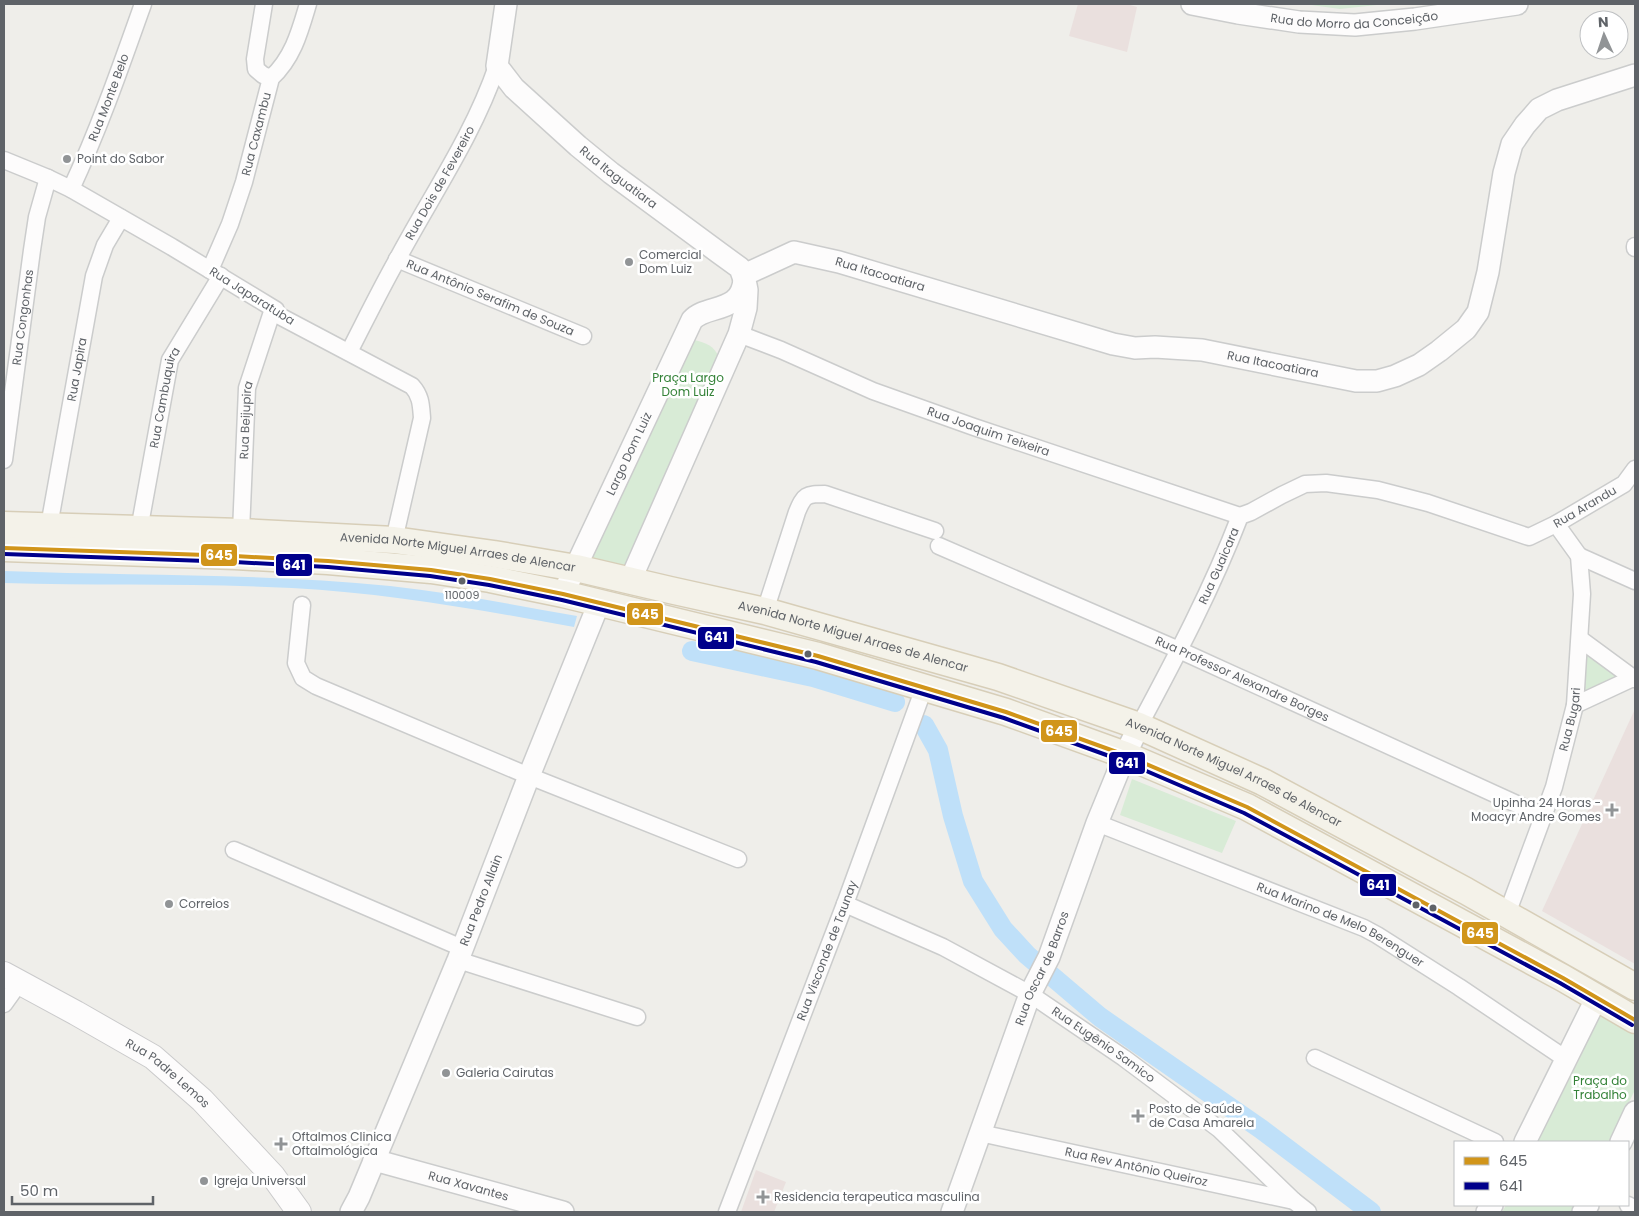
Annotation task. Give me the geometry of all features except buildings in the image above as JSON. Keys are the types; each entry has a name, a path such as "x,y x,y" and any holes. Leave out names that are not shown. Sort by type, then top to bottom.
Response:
{"main road":[{"name":"Avenida Norte Miguel Arraes de Alencar","path":"4,525 241,532 394,540 576,568 765,611 998,677 1139,726 1263,782 1507,914 1635,987"},
{"name":"Avenida Norte Miguel Arraes de Alencar","path":"4,548 235,556 328,561 431,570 490,579 563,594 818,656 1006,712 1125,755 1247,807 1597,997 1635,1020"},
{"name":"Rua Padre Lemos","path":"12,979 153,1057 202,1100 273,1176 300,1212"}],"street":[{"name":"Rua Monte Belo","path":"71,189 105,110 143,4"},
{"path":"264,4 255,59 256,69 263,75 271,78"},
{"name":"Rua Caxambu","path":"215,273 241,190 271,78 287,61 297,40 308,4"},
{"name":"Rua Dois de Fevereiro","path":"349,352 397,259 461,147 486,97 497,66 506,4"},
{"name":"Rua do Morro da Conceição","path":"1192,4 1299,22 1355,25 1415,19 1517,4"},
{"name":"Rua Itaguatiara","path":"497,66 514,88 578,146 618,179 736,264 744,277"},
{"name":"Rua Itacoatiara","path":"744,277 786,254 797,252 839,262 1113,344 1135,348 1202,350 1346,380 1377,381 1419,365 1439,352 1466,329 1478,312 1488,272 1504,173 1512,144 1524,124 1539,109 1557,100 1635,75"},
{"name":"Rua Japaratuba","path":"4,160 71,189 276,310 272,312 412,386 419,393 422,418 394,540"},
{"name":"Rua Congonhas","path":"4,460 37,217 48,178"},
{"name":"Rua Japira","path":"49,526 94,276 105,245 121,218"},
{"name":"Rua Antônio Serafim de Souza","path":"397,259 583,336"},
{"name":"Rua Cambuquira","path":"139,530 170,360 215,273"},
{"path":"696,316 721,308 732,302 741,291 744,277"},
{"path":"630,581 740,334 748,290 744,277"},
{"name":"Rua Beijupira","path":"241,532 247,388 272,312"},
{"path":"696,316 710,318 740,334"},
{"name":"Largo Dom Luiz","path":"563,594 692,320 696,316"},
{"name":"Rua Joaquim Teixeira","path":"740,334 781,350 872,391 1240,516"},
{"name":"Rua Arandu","path":"1529,536 1556,524 1624,484 1635,469"},
{"name":"Rua Guaicara","path":"1139,726 1179,650 1225,555 1240,516 1251,512 1282,494 1305,484 1326,482 1378,490 1428,503 1529,536"},
{"name":"Rua Professor Alexandre Borges","path":"765,611 802,500 807,495 825,494 937,538 1543,816"},
{"path":"1556,524 1579,556 1635,581"},
{"name":"Rua Bugari","path":"1507,914 1554,787 1575,705 1582,594 1579,556"},
{"name":"Rua Pedro Allain","path":"340,1212 355,1205 460,954 599,603"},
{"path":"302,605 296,663 303,678 316,686 529,776 738,859"},
{"path":"1575,705 1634,679 1580,639"},
{"name":"Rua Visconde de Taunay","path":"727,1212 845,904 924,688"},
{"name":"Rua Oscar de Barros","path":"952,1212 1033,988 1049,957 1098,823 1125,755 1139,726"},
{"name":"Rua Marino de Melo Berenguer","path":"1098,823 1377,935 1459,987 1566,1059"},
{"path":"234,850 460,954 637,1017"},
{"name":"Rua Eugênio Samico","path":"845,904 1033,988 1219,1129 1294,1201 1308,1212"},
{"path":"4,1004 12,979"},
{"path":"1525,1141 1597,997"},
{"path":"1315,1058 1493,1141"},
{"path":"1620,1141 1635,1112"},
{"name":"Rua Rev Antônio Queiroz","path":"980,1133 1294,1201"},
{"name":"Rua Xavantes","path":"374,1160 563,1212"}],"shaded area":[{"path":"1078,4 1127,4 1137,7 1127,52 1069,36"},
{"name":"Upinha 24 Horas - Moacyr Andre Gomes","path":"1635,709 1635,964 1542,911"},
{"name":"Residencia terapeutica masculina","path":"756,1170 786,1182 774,1212 741,1212"}],"green space":[{"path":"1304,4 1386,4 1340,9"},
{"name":"Praça Largo Dom Luiz","path":"693,340 709,345 715,350 719,358 626,572 589,564"},
{"path":"1584,649 1625,678 1580,696"},
{"path":"1132,779 1236,821 1222,853 1120,815"},
{"name":"Praça do Trabalho","path":"1601,1015 1635,1029 1635,1090 1610,1141 1537,1141 1579,1060"},
{"path":"1505,1206 1577,1206 1574,1212 1502,1212"}],"water":[{"path":"4,571 245,577 342,582 437,592 577,616 574,627 398,598 328,590 220,586 4,583"}],"waterway":[{"path":"692,651 813,677 895,702"},
{"path":"924,725 938,750 953,816 973,881 1003,929 1027,955 1100,1017 1261,1129 1371,1212"}],"transit line":[{"name":"645","path":"4,548 235,556 328,561 431,570 490,579 563,594 818,656 1006,712 1125,755 1247,807 1563,978 1635,1020"},
{"name":"641","path":"4,554 235,562 328,567 430,576 489,585 562,600 816,662 1004,718 1123,761 1244,813 1560,983 1632,1025"}],"place":[{"name":"Point do Sabor","path":"67,159"},
{"name":"Comercial Dom Luiz","path":"629,262"},
{"name":"110009","path":"462,581"},
{"name":"Upinha 24 Horas - Moacyr Andre Gomes","path":"1612,810"},
{"name":"Correios","path":"169,904"},
{"name":"Galeria Cairutas","path":"446,1073"},
{"name":"Posto de Saúde de Casa Amarela","path":"1138,1116"},
{"name":"Oftalmos Clinica Oftalmológica","path":"281,1144"},
{"name":"Igreja Universal","path":"204,1181"},
{"name":"Residencia terapeutica masculina","path":"763,1197"}]}
